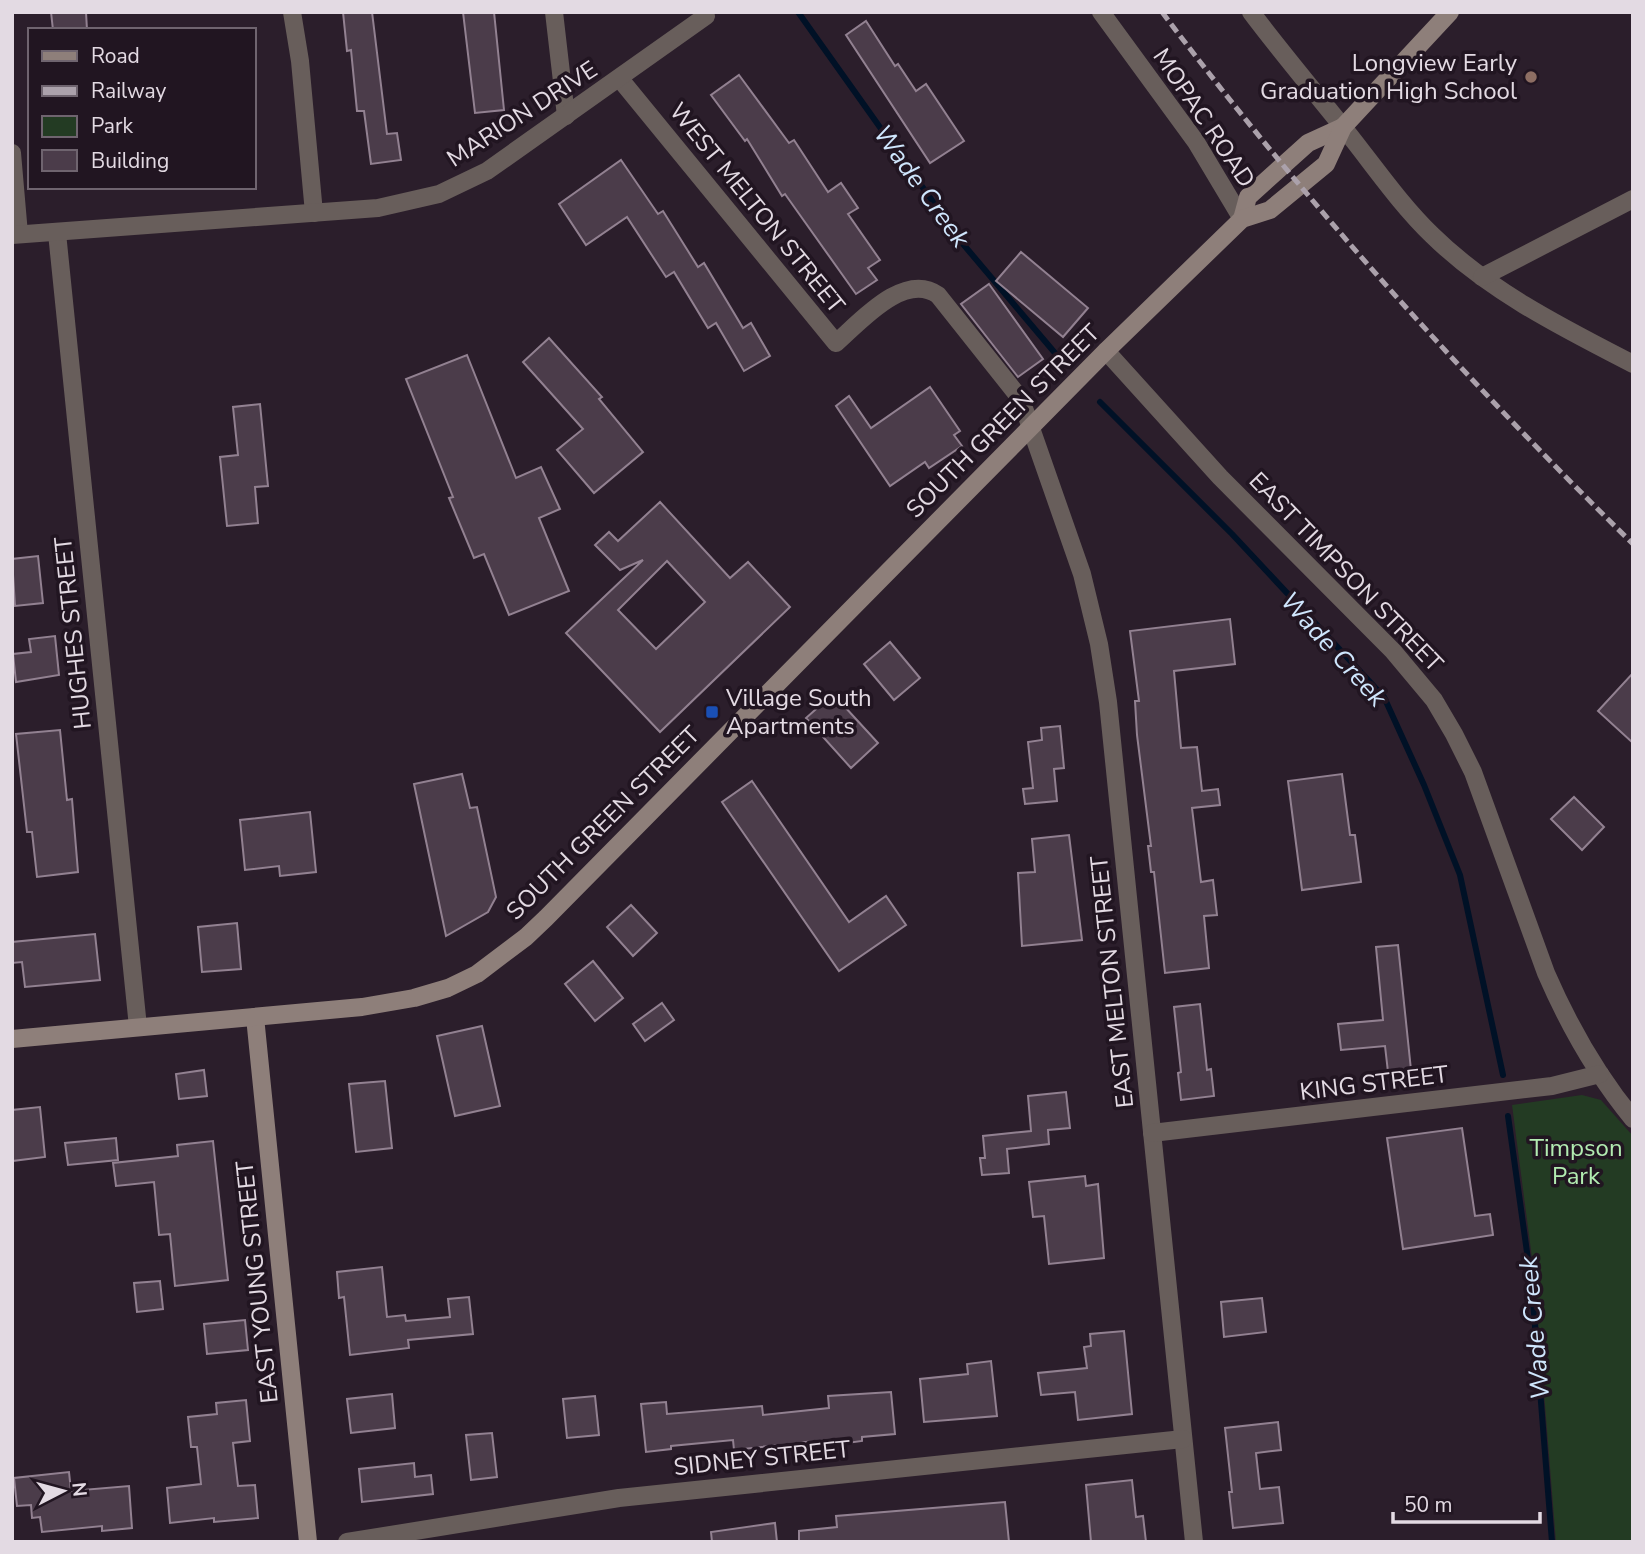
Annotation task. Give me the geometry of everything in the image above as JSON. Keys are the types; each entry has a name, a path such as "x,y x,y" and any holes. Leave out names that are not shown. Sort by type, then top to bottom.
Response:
{"street":[{"path":"292,12 314,213"},
{"path":"554,12 566,116"},
{"name":"MOPAC ROAD","path":"1101,12 1182,122 1242,219"},
{"path":"1251,12 1433,236 1482,277 1550,321 1633,364"},
{"name":"SOUTH GREEN STREET","path":"12,1039 362,1007 433,993 477,974 508,951 555,908 1106,351 1242,219 1270,210 1326,164 1343,127 1450,12"},
{"name":"MARION DRIVE","path":"16,234 314,213 393,206 423,199 456,188 487,171 706,16"},
{"name":"WEST MELTON STREET","path":"620,79 836,343 898,293 919,289 934,292 1019,397 1032,426"},
{"name":"SOUTH GREEN STREET","path":"1242,219 1248,197 1299,150 1343,127"},
{"path":"12,153 16,234"},
{"path":"1482,277 1633,199"},
{"name":"HUGHES STREET","path":"57,233 138,1027"},
{"name":"EAST TIMPSON STREET","path":"1106,351 1220,477 1393,651 1433,700 1473,772 1559,1003 1600,1074 1633,1119"},
{"name":"EAST MELTON STREET","path":"1032,426 1082,574 1104,674 1194,1542"},
{"name":"EAST YOUNG STREET","path":"255,1017 308,1542"},
{"name":"KING STREET","path":"1152,1133 1552,1086 1600,1074"},
{"name":"SIDNEY STREET","path":"347,1542 619,1498 1184,1438"}],"green space":[{"name":"Timpson Park","path":"1582,1095 1601,1100 1633,1136 1633,1542 1556,1542 1535,1281 1512,1105"}],"building":[{"path":"51,12 86,12 87,28 53,28"},
{"path":"343,12 372,12 387,134 397,133 401,160 371,164 364,111 357,111 351,50 347,51"},
{"path":"463,12 494,12 504,110 475,113"},
{"path":"866,21 895,66 898,64 916,91 926,84 964,141 930,163 846,35"},
{"path":"739,75 789,143 794,140 828,192 841,183 858,208 848,214 880,260 868,268 877,280 856,294 785,194 782,196 747,139 745,141 711,95"},
{"path":"621,160 658,214 663,211 698,267 704,263 743,328 751,323 770,356 744,371 716,323 708,328 674,272 666,277 627,217 586,245 559,204"},
{"path":"1021,252 1088,308 1063,337 996,281"},
{"path":"989,284 1043,359 1018,377 961,304"},
{"path":"549,338 602,397 599,399 643,452 594,493 557,450 583,429 523,362"},
{"path":"467,355 516,478 541,467 560,509 539,518 569,591 509,615 484,554 474,558 406,379"},
{"path":"930,387 960,431 954,435 962,446 929,468 925,462 890,486 836,406 849,396 871,428"},
{"path":"260,404 268,486 255,487 258,523 227,526 220,457 238,455 233,407"},
{"path":"660,502 730,578 748,562 790,607 660,732 566,633 643,560 620,570 595,545 609,532 618,541","holes":["667,561 705,602 656,649 618,610"]},
{"path":"38,556 43,603 15,606 12,559"},
{"path":"1230,619 1235,664 1174,671 1181,748 1197,747 1202,791 1218,789 1220,805 1192,808 1201,882 1213,880 1217,915 1204,916 1209,968 1165,973 1154,872 1151,872 1148,846 1151,846 1137,735 1135,701 1139,701 1130,631"},
{"path":"55,636 59,675 16,682 13,654 31,652 29,639"},
{"path":"890,642 920,678 894,700 864,664"},
{"path":"1633,673 1633,743 1598,711"},
{"path":"833,694 878,743 851,768 806,718"},
{"path":"1060,726 1064,768 1054,769 1057,801 1025,804 1023,789 1033,788 1028,742 1042,740 1041,728"},
{"path":"60,730 67,800 72,799 78,872 37,877 32,832 27,832 16,734"},
{"path":"462,774 470,808 477,807 496,897 488,912 446,936 414,784"},
{"path":"1342,774 1350,835 1355,835 1361,882 1302,890 1288,781"},
{"path":"752,781 849,922 886,896 906,925 839,971 722,802"},
{"path":"1574,797 1604,827 1582,850 1551,819"},
{"path":"310,812 316,872 280,876 279,866 245,870 240,820"},
{"path":"1069,835 1082,940 1022,946 1018,873 1035,872 1032,839"},
{"path":"631,905 657,933 633,956 607,927"},
{"path":"237,923 241,969 202,972 198,927"},
{"path":"95,934 100,980 25,987 22,962 12,963 12,942"},
{"path":"1398,945 1411,1070 1388,1072 1385,1046 1341,1050 1338,1024 1383,1020 1376,947"},
{"path":"593,961 623,998 595,1021 565,984"},
{"path":"662,1003 674,1020 645,1041 633,1024"},
{"path":"1200,1004 1207,1070 1211,1069 1214,1096 1181,1100 1178,1073 1181,1072 1174,1007"},
{"path":"482,1026 500,1106 455,1116 437,1036"},
{"path":"204,1070 207,1096 179,1099 176,1074"},
{"path":"385,1081 392,1148 356,1152 349,1084"},
{"path":"1066,1092 1070,1128 1048,1130 1049,1144 1007,1149 1009,1173 982,1175 980,1158 985,1158 983,1136 1031,1131 1028,1096"},
{"path":"40,1107 45,1157 12,1161 12,1110"},
{"path":"1462,1128 1475,1216 1490,1214 1493,1235 1403,1249 1387,1138"},
{"path":"116,1138 118,1160 68,1165 65,1143"},
{"path":"213,1141 228,1280 175,1286 170,1234 159,1235 154,1182 116,1186 113,1163 178,1156 177,1145"},
{"path":"1085,1176 1086,1186 1098,1184 1104,1258 1049,1264 1044,1216 1033,1217 1029,1182"},
{"path":"382,1267 387,1317 405,1315 406,1321 450,1317 448,1299 469,1297 473,1334 408,1340 409,1348 350,1355 344,1297 339,1298 337,1272"},
{"path":"160,1281 163,1309 137,1312 134,1283"},
{"path":"1262,1298 1266,1332 1224,1337 1221,1302"},
{"path":"245,1320 248,1350 207,1354 204,1324"},
{"path":"1124,1331 1132,1414 1078,1420 1075,1392 1041,1395 1038,1373 1087,1368 1084,1347 1091,1346 1090,1334"},
{"path":"991,1361 997,1416 924,1422 920,1379 968,1374 967,1364"},
{"path":"891,1392 895,1434 862,1437 862,1441 833,1445 832,1439 734,1450 733,1440 671,1446 671,1449 646,1452 641,1404 666,1402 667,1414 762,1406 763,1415 829,1408 828,1396"},
{"path":"392,1394 395,1428 351,1433 347,1399"},
{"path":"595,1396 599,1435 567,1438 563,1399"},
{"path":"246,1400 250,1441 233,1443 238,1486 255,1485 258,1518 214,1522 214,1518 170,1523 167,1488 201,1484 197,1447 191,1447 188,1417 217,1414 216,1403"},
{"path":"1278,1422 1281,1450 1256,1453 1260,1489 1279,1487 1283,1523 1233,1528 1225,1428"},
{"path":"492,1433 497,1477 471,1480 466,1435"},
{"path":"414,1463 415,1477 431,1475 433,1494 362,1502 359,1469"},
{"path":"69,1472 71,1491 129,1486 132,1528 102,1531 102,1526 42,1532 40,1517 32,1518 31,1505 17,1506 14,1478"},
{"path":"1132,1480 1136,1517 1143,1516 1146,1542 1091,1542 1086,1485"},
{"path":"1005,1502 1009,1542 799,1542 799,1531 837,1527 836,1516"},
{"path":"775,1523 777,1542 712,1542 711,1532"}],"waterway":[{"name":"Wade Creek","path":"798,12 963,244 1055,353"},
{"name":"Wade Creek","path":"1100,402 1232,534 1384,697 1424,785 1460,875 1503,1075"},
{"name":"Wade Creek","path":"1508,1116 1532,1288 1552,1542"}],"railway":[{"path":"1162,12 1272,152 1387,287 1508,417 1633,544"}],"place":[{"name":"Longview Early Graduation High School","path":"1531,77"},
{"name":"Village South Apartments","path":"712,712"}]}
